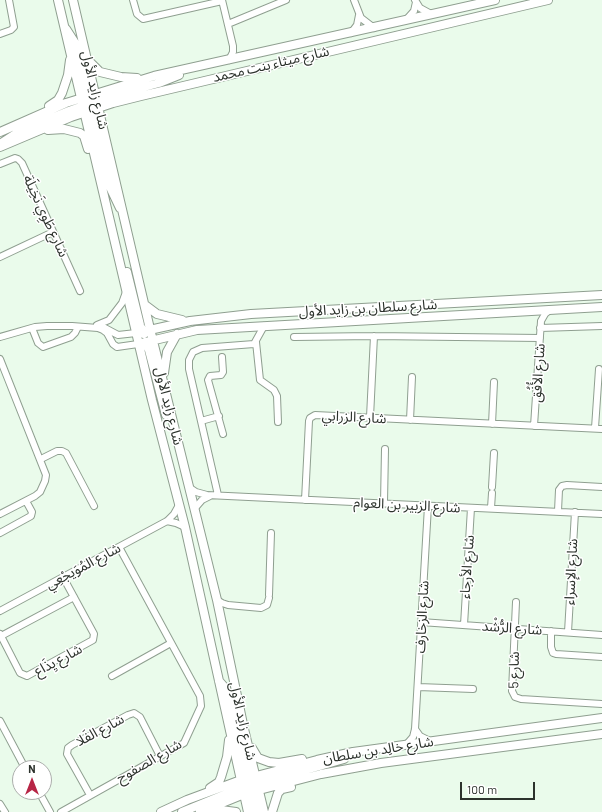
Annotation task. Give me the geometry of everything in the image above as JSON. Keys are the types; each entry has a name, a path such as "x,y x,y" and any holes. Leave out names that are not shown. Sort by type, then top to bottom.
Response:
{"main road":[{"name":"شارع زايد الأول","path":"58,0 71,54 90,103 124,215 145,305 143,331 138,345 185,527 230,733 250,785 264,812"},
{"name":"شارع زايد الأول","path":"73,0 88,59 90,103 96,161 126,292 143,331"},
{"name":"شارع ميثاء بنت محمد","path":"0,146 37,132 90,103 154,76 245,57 495,0"},
{"name":"شارع ميثاء بنت محمد","path":"0,132 33,116 90,103 141,96 548,0"},
{"path":"64,27 76,43 90,103"},
{"path":"33,116 55,103 60,98 68,75 71,54"},
{"path":"88,59 98,70 118,77 128,78 154,76"},
{"path":"0,146 4,140 20,131 90,103 159,83 188,69"},
{"path":"37,132 64,129 82,134 85,138 90,154 96,161"},
{"path":"115,242 124,260 143,331 146,336 154,340"},
{"name":"شارع سلطان بن زايد الأول","path":"143,331 190,321 262,314 602,295"},
{"path":"463,315 466,307 491,306 509,301"},
{"path":"145,305 152,311 162,316 176,320 190,321"},
{"name":"شارع سلطان بن زايد الأول","path":"138,345 197,330 602,307"},
{"path":"163,382 167,352 177,334"},
{"name":"شارع زايد الأول","path":"154,340 163,382 218,600 244,729 250,785 248,812"},
{"path":"138,345 144,344 148,346 167,419 176,433"},
{"path":"218,679 228,694 256,812"},
{"name":"شارع خالِد بن سلطان","path":"200,812 250,785 317,760 353,752 602,718"},
{"path":"244,729 254,753 261,759 276,763 297,759 317,760"},
{"path":"187,800 216,784 220,779 227,757 230,733"},
{"name":"شارع خالِد بن سلطان","path":"161,812 187,800 250,785 396,761 602,734"},
{"path":"182,812 250,785 336,762 353,752"},
{"path":"272,812 280,791 285,788 307,782 320,774"},
{"path":"214,812 221,810 236,812"}],"street":[{"path":"0,34 11,30 14,27 9,0"},
{"path":"133,0 137,14 143,19 222,0 233,46 232,55 228,60"},
{"path":"228,24 286,0"},
{"path":"354,0 359,15 363,21 374,28"},
{"path":"415,1 423,10 432,15"},
{"path":"405,21 414,11 415,1"},
{"path":"351,33 357,25 359,15"},
{"path":"233,46 239,54 245,57"},
{"name":"شارع طَوِي نَخِيلَة","path":"0,164 15,158 20,160 80,291"},
{"path":"0,257 53,232"},
{"path":"78,327 96,325 109,320 122,302 126,292"},
{"path":"530,311 541,321 545,314 550,310"},
{"name":"شارع الأُفُق","path":"534,426 541,321"},
{"path":"96,325 104,327 118,335 143,331"},
{"path":"0,337 32,328 47,326 96,328 103,330 117,347 138,345"},
{"path":"195,508 202,500 214,495 201,421 188,365 191,356 194,352 202,348 252,345 264,326"},
{"path":"540,328 602,326"},
{"path":"32,328 38,343 43,347 71,337 78,327"},
{"path":"245,327 253,333 256,340 260,380 274,390 277,396 278,422"},
{"path":"294,337 374,336 540,338"},
{"path":"370,417 374,336"},
{"path":"222,357 223,372 221,375 210,376 208,380 223,434"},
{"path":"0,359 41,459 46,475 40,492 0,514"},
{"path":"595,428 599,369"},
{"path":"410,420 412,377"},
{"path":"492,424 494,382"},
{"name":"شارع الزرابي","path":"305,500 309,421 310,418 318,415 602,429"},
{"path":"201,421 219,416"},
{"path":"384,503 385,449"},
{"path":"41,459 56,451 66,453 94,506"},
{"path":"491,508 494,452"},
{"path":"558,511 559,490 562,486 602,487"},
{"name":"شارع الزبير بن العوام","path":"190,488 200,493 214,495 602,514"},
{"path":"0,533 30,518 32,512 26,501"},
{"name":"شارع المُوَيجْعِي","path":"0,611 167,521 174,514 179,504"},
{"name":"شارع الزخارف","path":"404,746 411,740 415,729 428,506"},
{"name":"شارع الأرجاء","path":"464,625 471,508"},
{"name":"شارع الإسراء","path":"568,632 575,512"},
{"path":"167,521 185,527"},
{"path":"218,600 222,604 232,606 261,608 266,606 269,597 271,533"},
{"name":"شارع الصفوح","path":"61,812 184,743 201,706 200,696 119,547"},
{"name":"شارع يِذَاع","path":"0,635 20,673 24,676 29,675 92,641 94,639 94,634 63,577"},
{"path":"0,635 74,597"},
{"name":"شارع 5","path":"516,602 512,691 515,697 521,699 602,704"},
{"path":"221,617 226,609 232,606"},
{"name":"شارع الرُّشْد","path":"421,622 602,634"},
{"path":"551,631 551,650 556,654 602,658"},
{"path":"112,676 171,643"},
{"path":"418,687 473,689"},
{"name":"شارع الفَلا","path":"90,795 68,756 67,751 69,746 134,713 140,717 160,756"},
{"path":"0,722 2,732 20,760"},
{"path":"415,729 420,736 431,742"},
{"path":"43,800 50,812"},
{"path":"0,804 4,812"}]}
